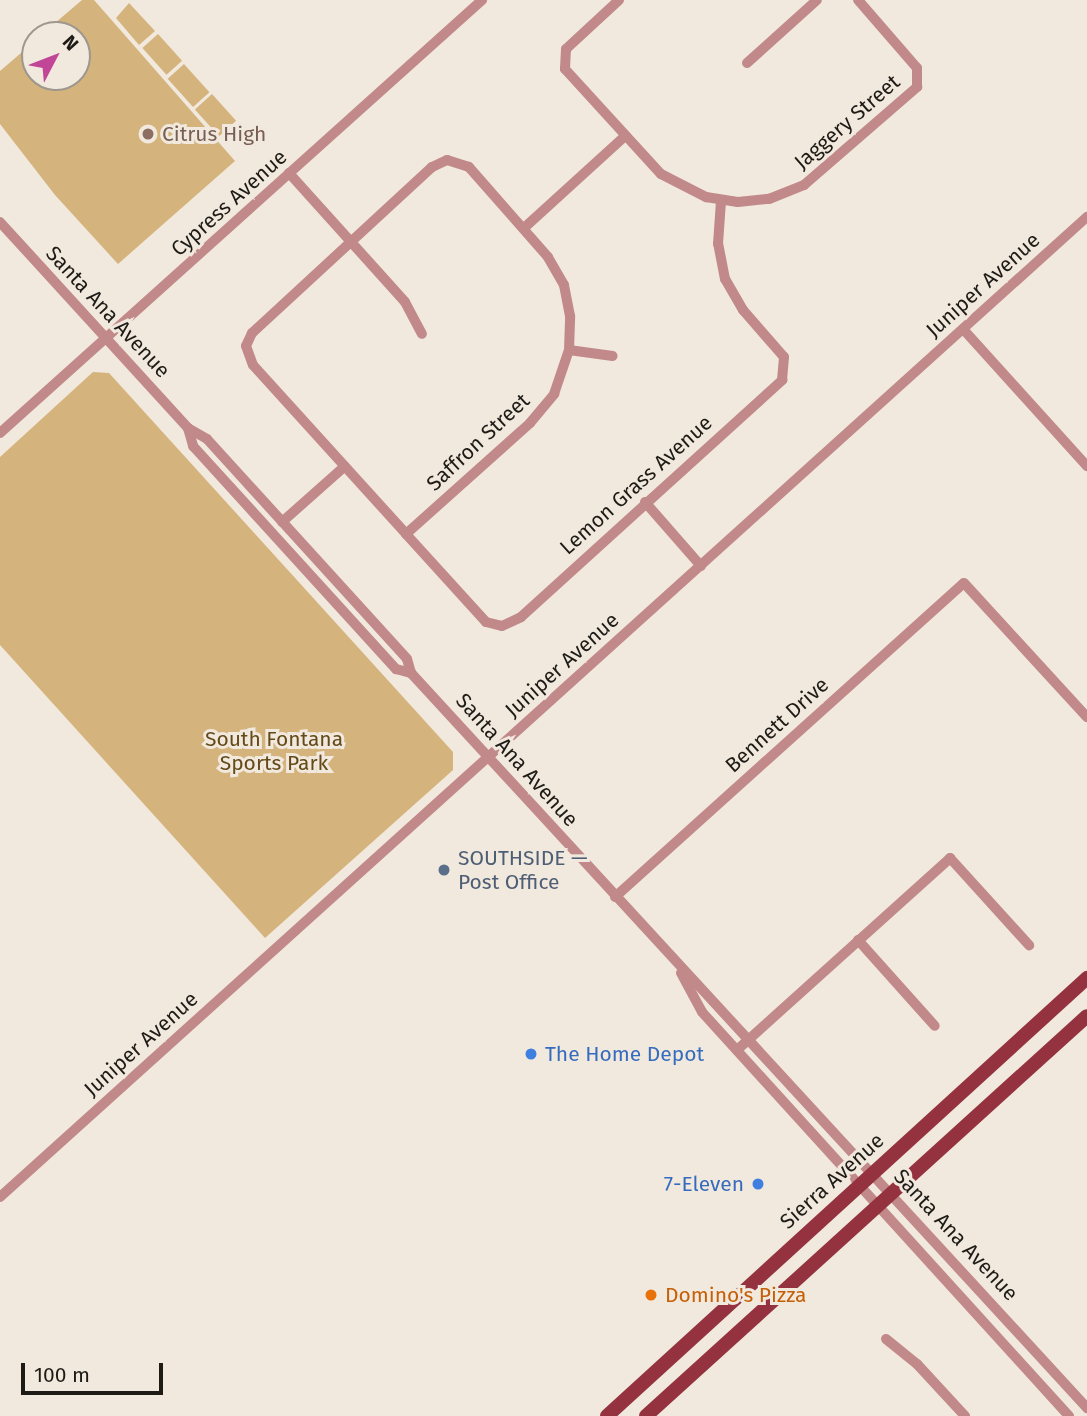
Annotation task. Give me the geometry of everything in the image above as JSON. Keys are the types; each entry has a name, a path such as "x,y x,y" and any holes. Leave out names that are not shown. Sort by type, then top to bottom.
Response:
{"main road":[{"name":"Sierra Avenue","path":"607,1416 1087,978"},
{"path":"646,1416 1087,1016"}],"street":[{"name":"Cypress Avenue","path":"0,433 482,0"},
{"name":"Jaggery Street","path":"619,0 573,41 563,58 565,69 624,137 670,181 721,201 755,202 804,186 912,95 920,76 910,58 858,0"},
{"path":"747,63 817,0"},
{"path":"524,228 624,137"},
{"name":"Saffron Street","path":"350,241 432,167 456,159 469,167 524,228 564,285 570,316 569,350 561,379 541,412 406,534"},
{"path":"289,173 410,308 422,334"},
{"name":"Lemon Grass Avenue","path":"406,534 485,622 502,626 521,617 782,380 786,365 779,348 743,310 725,279 718,244 721,201"},
{"name":"Juniper Avenue","path":"0,1197 1087,217"},
{"name":"Santa Ana Avenue","path":"0,222 188,428 201,455 396,669 411,673"},
{"path":"350,241 252,333 246,346 253,365 406,534"},
{"path":"963,329 1087,466"},
{"path":"569,350 613,356"},
{"name":"Santa Ana Avenue","path":"188,428 207,439 407,659 411,673 678,968 750,1038 1087,1408"},
{"path":"282,522 345,466"},
{"path":"645,502 701,566"},
{"name":"Bennett Drive","path":"615,897 964,583 1087,717"},
{"path":"737,1050 950,858 1030,945"},
{"path":"858,940 935,1026"},
{"name":"Santa Ana Avenue","path":"678,968 702,1012 1069,1416"},
{"path":"886,1339 926,1373 965,1416"}],"green space":[{"path":"82,0 94,0 235,161 118,264 55,195 0,124 0,71 21,53 21,91 91,91 91,21 57,21"},
{"path":"129,3 155,31 139,45 116,18"},
{"path":"158,34 182,61 166,75 142,48"},
{"path":"184,64 209,92 193,107 168,79"},
{"path":"212,94 236,121 219,136 195,109"},
{"name":"South Fontana Sports Park","path":"93,372 109,373 453,752 453,770 265,938 0,645 0,457"}],"place":[{"name":"Citrus High","path":"148,134"},
{"name":"SOUTHSIDE — Post Office","path":"444,870"},
{"name":"The Home Depot","path":"531,1054"},
{"name":"7-Eleven","path":"758,1184"},
{"name":"Domino's Pizza","path":"651,1295"}]}
